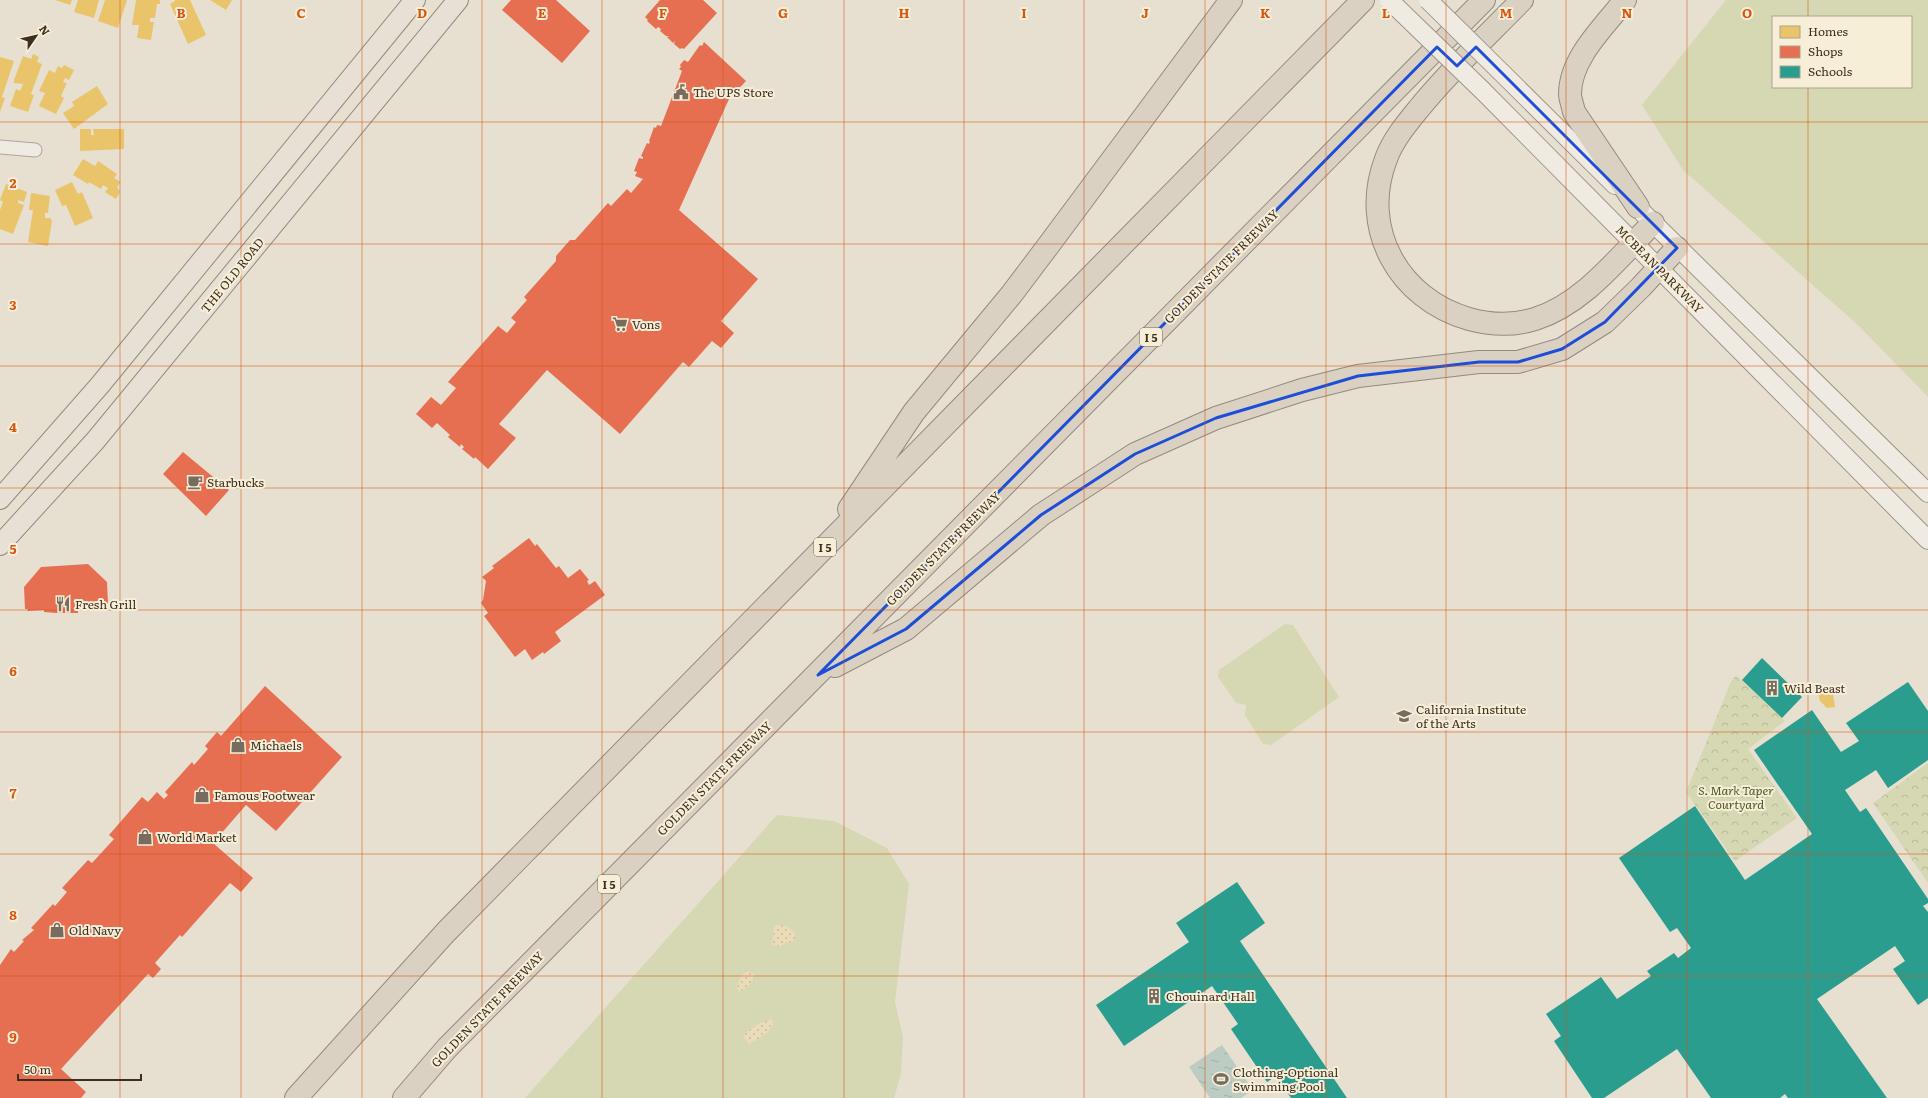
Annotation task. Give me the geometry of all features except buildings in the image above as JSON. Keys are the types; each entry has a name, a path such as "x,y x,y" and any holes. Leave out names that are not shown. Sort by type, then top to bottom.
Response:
{"highway":[{"path":"821,552 914,412 1025,277 1231,0"},
{"name":"GOLDEN STATE FREEWAY","path":"404,1098 447,1048 818,675 1484,0"},
{"path":"1522,0 1439,84 1402,129 1386,158 1377,187 1378,217 1386,249 1402,276 1424,298 1450,313 1482,322 1510,324 1534,320 1555,312 1576,298 1653,223"},
{"path":"1625,0 1586,50 1575,68 1570,94 1574,112 1638,207"},
{"name":"I 5","path":"296,1098 446,932 1362,1"},
{"path":"818,675 906,629 1041,514 1135,454 1216,418 1302,390 1358,376 1479,362 1518,362 1562,349 1605,322 1677,248"}],"main road":[{"path":"0,499 100,385 415,0"},
{"name":"THE OLD ROAD","path":"0,545 95,441 458,0"},
{"name":"MCBEAN PARKWAY","path":"1389,0 1483,91 1634,242 1928,540"},
{"path":"1428,0 1638,207 1677,248 1928,493"}],"street":[{"path":"0,147 35,150"}],"highlighted area":[{"path":"1437,47 1457,66 1476,47 1677,248 1605,322 1562,349 1518,362 1479,362 1358,376 1216,418 1135,454 1041,515 906,629 818,675"}],"green space":[{"path":"1726,0 1928,0 1928,397 1859,326 1683,170 1642,105"},
{"path":"1285,624 1293,625 1339,697 1271,745 1263,744 1245,715 1246,705 1236,703 1218,677 1219,670"},
{"name":"S. Mark Taper Courtyard","path":"1736,675 1785,721 1748,749 1797,818 1735,861 1686,792 1730,684"},
{"path":"1928,763 1928,883 1873,803"},
{"path":"777,815 834,821 887,848 909,884 895,1002 903,1037 901,1074 894,1098 525,1098"}],"sand":[{"path":"778,925 787,926 795,933 795,939 792,943 786,942 780,947 772,945 774,927"},
{"path":"748,971 755,974 753,980 745,989 739,992 736,986 742,975"},
{"path":"772,1019 773,1026 766,1034 749,1044 745,1040 744,1034 758,1024"}],"water":[{"name":"Clothing-Optional Swimming Pool","path":"1222,1045 1253,1090 1241,1098 1210,1098 1189,1067"}],"place":[{"name":"The UPS Store","path":"681,92"},
{"name":"Vons","path":"620,324"},
{"name":"Starbucks","path":"195,482"},
{"name":"Fresh Grill","path":"63,604"},
{"name":"Wild Beast","path":"1772,688"},
{"name":"California Institute of the Arts","path":"1404,716"},
{"name":"Michaels","path":"238,745"},
{"name":"Famous Footwear","path":"202,795"},
{"name":"World Market","path":"145,837"},
{"name":"Old Navy","path":"57,930"},
{"name":"Chouinard Hall","path":"1154,996"},
{"name":"Clothing-Optional Swimming Pool","path":"1221,1079"}]}
